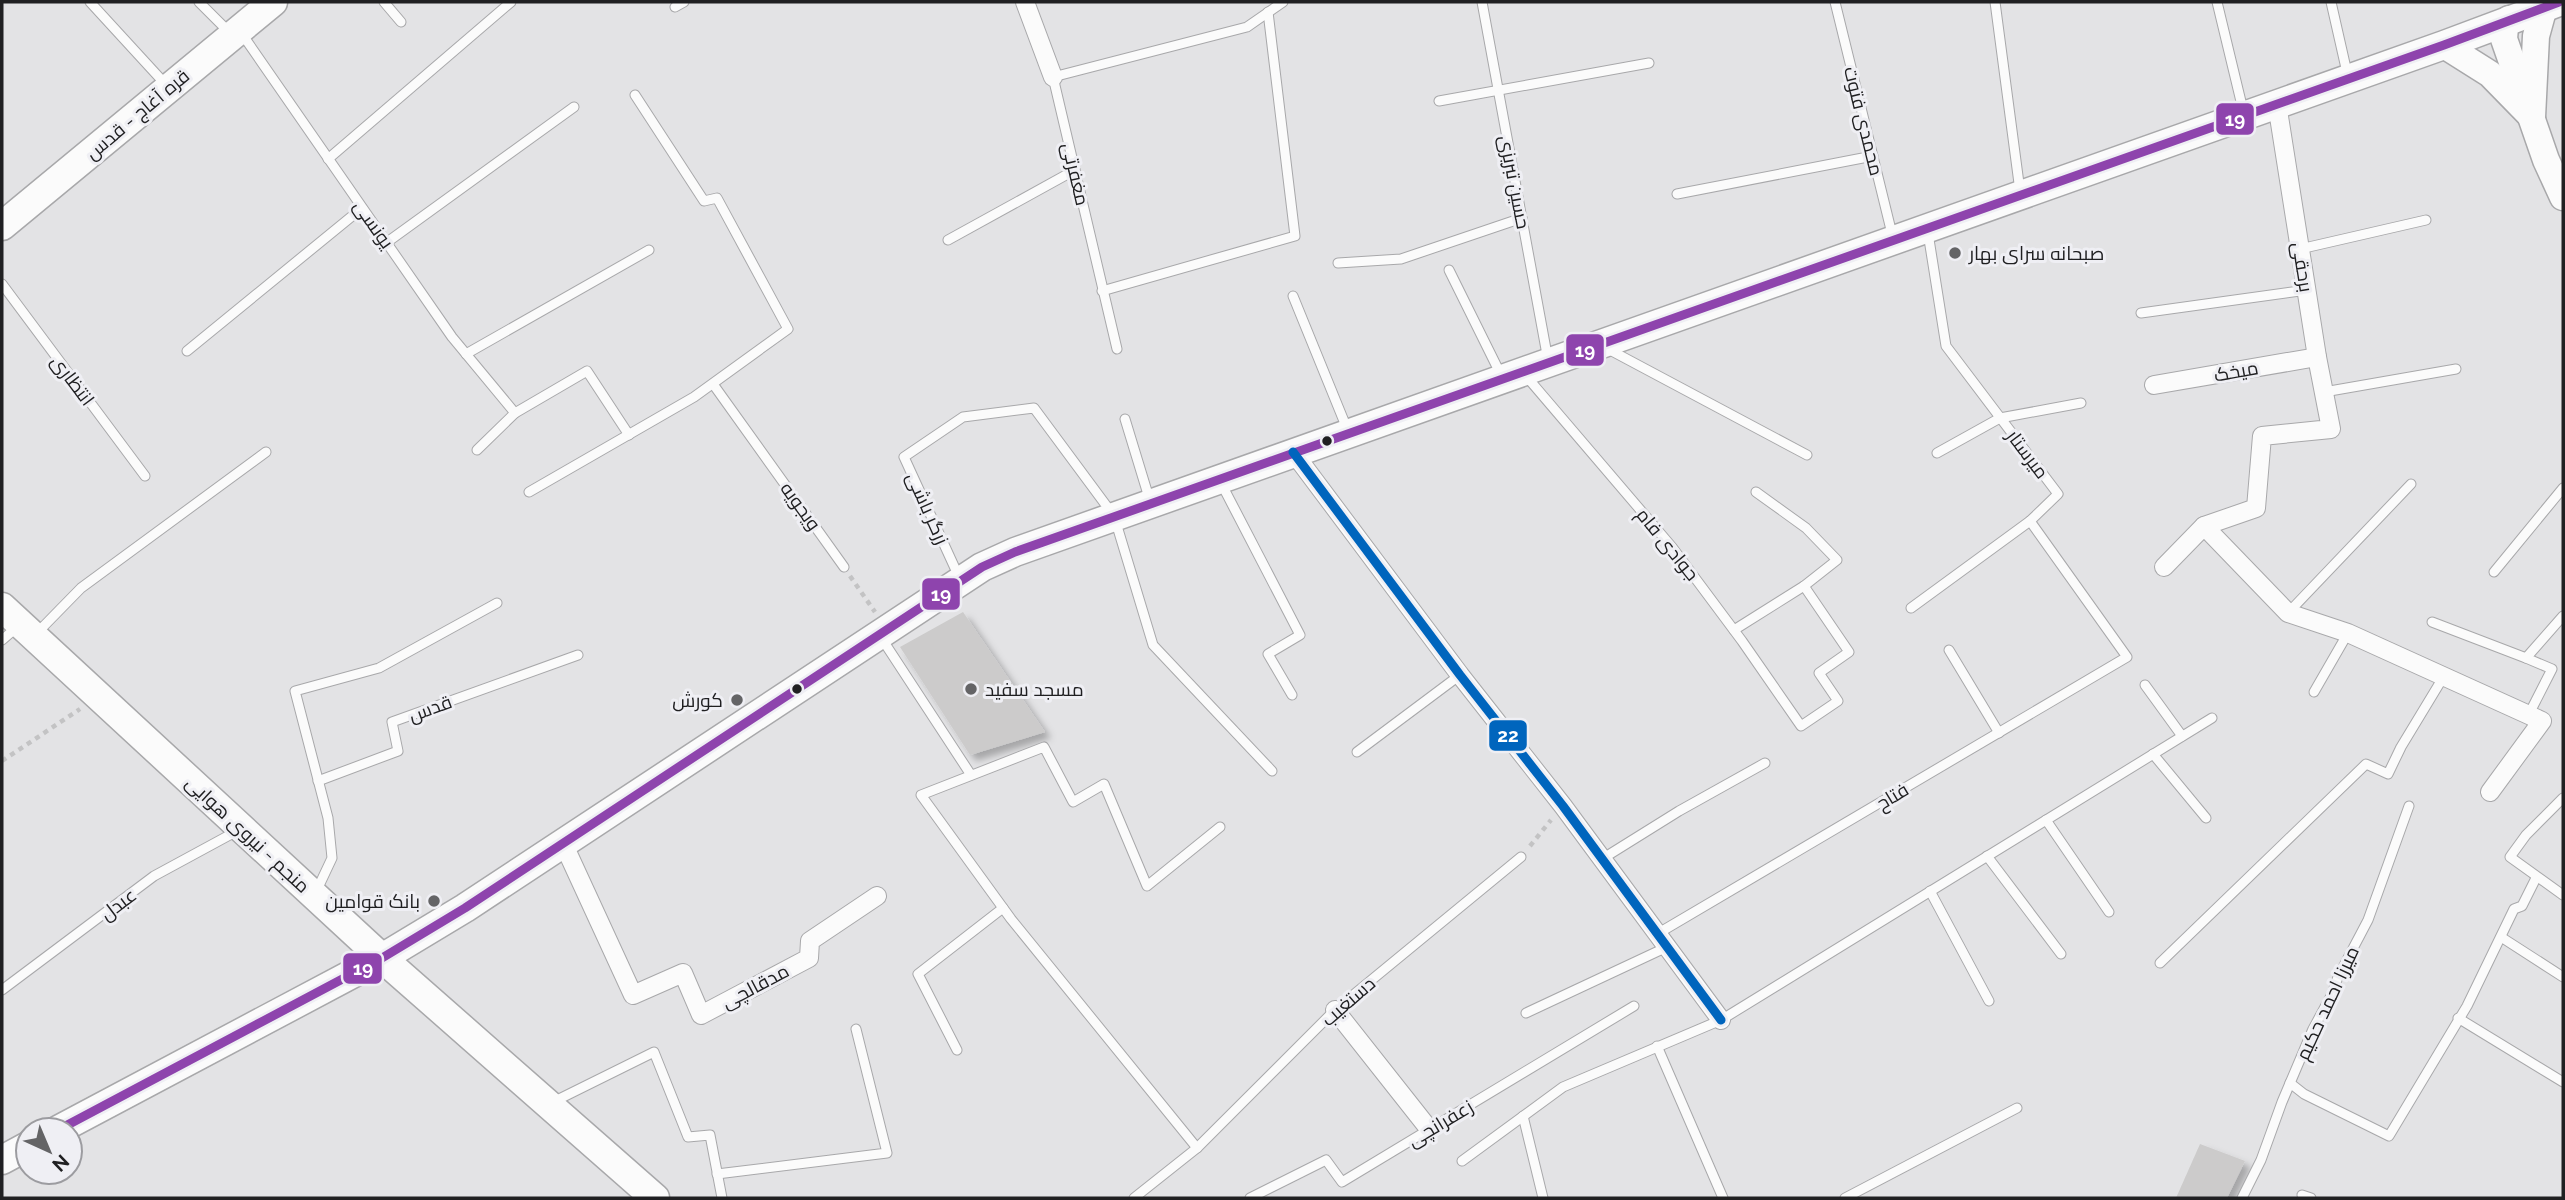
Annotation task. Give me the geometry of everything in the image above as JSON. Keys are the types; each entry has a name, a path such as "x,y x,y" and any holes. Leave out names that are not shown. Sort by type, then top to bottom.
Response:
{"main road":[{"name":"قره آغاج - قدس","path":"2,226 273,2"},
{"path":"84,1116 382,958 564,845 961,581 1015,552 2444,45 2507,10 2551,4"},
{"path":"2532,117 2536,36 2551,4"},
{"path":"2507,10 2519,33 2532,117 2546,160 2563,197"},
{"path":"2444,45 2490,74 2532,117"},
{"name":"منجم - نیروی هوایی","path":"15,627 98,696 382,958 655,1198"}],"street":[{"name":"مغفرتی","path":"1025,2 1053,77"},
{"name":"برحقی","path":"2204,526 2256,508 2262,436 2331,429 2277,104"},
{"name":"میخک","path":"2154,385 2317,357"},
{"path":"1293,452 1460,675 1563,806 1721,1020"},
{"path":"2164,567 2204,526 2288,613 2348,633 2542,721 2490,792"},
{"name":"مدقالچی","path":"564,845 633,995 683,973 701,1015 809,958 810,941 877,896"},
{"path":"1335,1010 1429,1129"}],"lane":[{"path":"90,2 169,88"},
{"name":"یونسی","path":"199,2 236,33 466,354 515,413"},
{"path":"384,2 401,22"},
{"path":"328,159 511,2"},
{"path":"1053,77 1247,27 1283,2"},
{"name":"حسین تبریزی","path":"1482,2 1522,218 1525,371"},
{"name":"محمدی فتوت","path":"1835,2 1894,240"},
{"path":"1995,2 2021,195"},
{"path":"2217,2 2244,116"},
{"path":"2331,2 2349,79"},
{"path":"1102,291 1294,236 1268,12"},
{"path":"1439,101 1649,63"},
{"name":"مغفرتی","path":"1053,77 1117,349"},
{"path":"529,492 713,384 788,329 717,198 704,201 635,95"},
{"path":"386,243 574,107"},
{"path":"1676,194 1873,156"},
{"path":"948,240 1075,170"},
{"path":"187,351 362,208"},
{"path":"1338,263 1401,258 1522,218"},
{"path":"2300,249 2426,220"},
{"name":"میرستار","path":"1927,228 1946,346 2058,494 2030,521"},
{"path":"466,354 649,250"},
{"name":"جوادی فام","path":"1449,270 1525,371 1672,547 1801,726 1838,701 1819,673 1849,652 1804,586"},
{"name":"انتظاری","path":"2,284 145,476"},
{"path":"2141,313 2306,290"},
{"path":"1293,296 1348,433"},
{"path":"1600,344 1807,455"},
{"path":"2324,392 2456,369"},
{"path":"477,450 515,413 587,372 629,435"},
{"name":"ویجویه","path":"713,384 844,567"},
{"path":"1937,453 2000,418 2081,403"},
{"name":"زرگر باشی","path":"961,581 904,457 963,417 1034,408 1114,516"},
{"path":"1125,419 1150,503"},
{"path":"15,627 81,588 266,452"},
{"path":"1218,479 1300,635 1268,654 1292,695"},
{"path":"2288,613 2411,484"},
{"path":"2494,572 2563,488"},
{"path":"1734,631 1804,586 1837,560 1806,528 1756,492"},
{"path":"1114,516 1153,645 1272,771"},
{"path":"1911,608 2030,521"},
{"name":"فتاح","path":"1526,1013 1662,940 2127,657 2030,521"},
{"path":"314,895 332,858 328,818 295,691 379,668 497,603"},
{"path":"2526,658 2563,616"},
{"path":"2432,622 2552,669 2528,716"},
{"path":"884,633 971,775"},
{"path":"2314,692 2348,633"},
{"path":"1949,650 1999,733"},
{"name":"قدس","path":"318,781 398,751 392,722 578,655"},
{"path":"1357,752 1460,675"},
{"path":"2160,963 2367,764 2388,774 2401,747 2444,676"},
{"path":"2145,685 2182,736"},
{"path":"1462,1161 1563,1087 1721,1020 2212,718"},
{"path":"1198,1148 1003,908 921,794 1044,747 1073,802 1104,784 1147,886 1220,827"},
{"path":"2152,754 2206,818"},
{"path":"1602,859 1679,811 1765,763"},
{"path":"2563,798 2526,835 2510,857 2563,895"},
{"name":"میرزا احمد حکیم","path":"2242,1198 2261,1160 2313,1028 2368,920 2409,806"},
{"path":"2046,820 2109,912"},
{"name":"عبدل","path":"2,990 154,877 242,828"},
{"path":"1987,856 2061,954"},
{"name":"دستغیب","path":"1134,1198 1198,1148 1335,1010 1521,857"},
{"path":"2290,1083 2304,1094 2389,1136 2423,1084 2467,1006 2514,909 2522,906 2536,878"},
{"path":"1930,891 1989,1001"},
{"path":"957,1050 918,974 1003,908"},
{"path":"2501,937 2563,977"},
{"name":"زعفرانچی","path":"1250,1198 1326,1160 1342,1182 1634,1006"},
{"path":"2458,1018 2563,1082"},
{"path":"718,1174 887,1153 856,1029"},
{"path":"1657,1046 1723,1198"},
{"path":"548,1105 654,1052 688,1137 710,1135 722,1198"},
{"path":"1845,1198 2017,1108"},
{"path":"1523,1116 1543,1198"}],"path":[{"path":"844,567 884,633"},
{"path":"2,761 98,696"},
{"path":"1521,857 1563,806"}],"building":[{"name":"مسجد سفید","path":"963,612 1045,732 970,755 900,647"},
{"path":"2200,1144 2245,1161 2227,1198 2176,1198"}],"transit line":[{"name":"19","path":"84,1116 382,958 465,908 982,567 1015,552 2559,2"},
{"name":"22","path":"1293,452 1460,675 1563,806 1721,1020"}],"place":[{"name":"صبحانه سرای بهار","path":"1955,253"},
{"name":"مسجد سفید","path":"971,689"},
{"name":"کورش","path":"737,700"},
{"name":"بانک قوامین","path":"434,901"}]}
